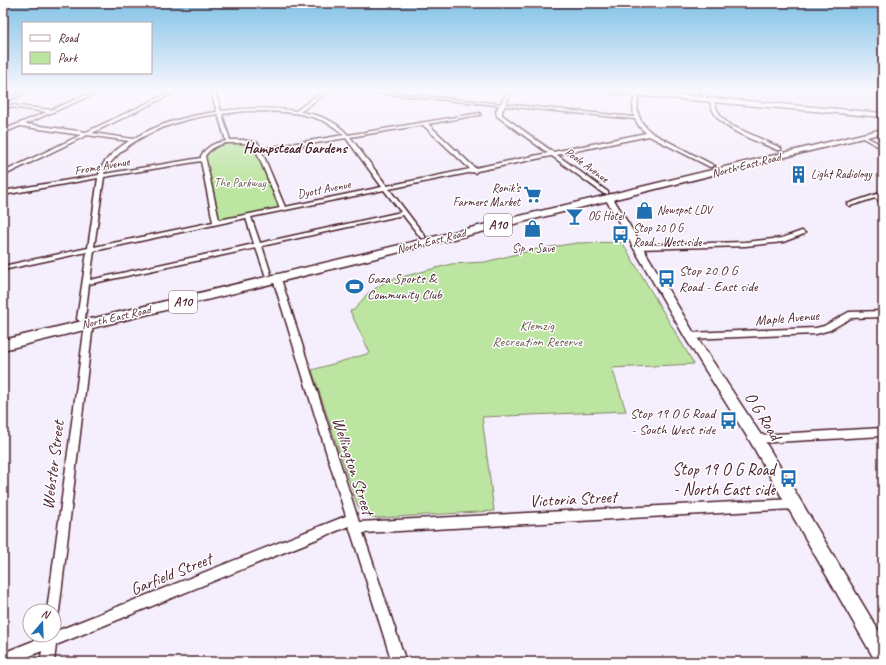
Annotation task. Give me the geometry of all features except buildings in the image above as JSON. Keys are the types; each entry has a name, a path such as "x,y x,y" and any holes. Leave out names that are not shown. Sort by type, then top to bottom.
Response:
{"highway":[{"name":"North East Road","path":"608,195 721,171 789,154 883,126"},
{"name":"North East Road","path":"3,338 85,321 273,277 608,195 712,166 779,150 859,134 883,131"},
{"path":"779,150 789,154"},
{"path":"712,166 721,171"},
{"name":"North East Road","path":"3,345 85,321"}],"main road":[{"name":"O G Road","path":"608,195 690,336 756,439 883,655"}],"street":[{"path":"3,132 27,122"},
{"path":"3,174 111,122"},
{"name":"Webster Street","path":"54,603 85,321 86,283 102,170 109,158 117,150 132,140 177,122"},
{"path":"223,122 228,141"},
{"name":"Webster Street","path":"329,122 347,136 425,240"},
{"path":"260,150 430,122"},
{"name":"Poole Avenue","path":"508,122 608,195"},
{"path":"638,122 639,125 650,134 712,166"},
{"path":"724,122 728,126 779,150"},
{"path":"424,123 475,171"},
{"path":"20,125 132,140"},
{"name":"Dyott Avenue","path":"3,268 90,248 554,155 650,134"},
{"path":"859,134 883,148"},
{"path":"216,222 203,159 206,150 228,141 252,142 256,144 260,150 283,209"},
{"name":"Frome Avenue","path":"3,193 203,159"},
{"path":"850,204 883,194"},
{"path":"875,196 883,202"},
{"path":"86,283 405,213"},
{"name":"Wellington Street","path":"248,216 258,245 273,277 399,662"},
{"path":"638,247 746,244 783,240 802,233"},
{"name":"Maple Avenue","path":"690,336 816,331 827,328 849,315 883,314"},
{"path":"756,439 883,432"},
{"name":"Victoria Street","path":"354,524 793,504"},
{"name":"Garfield Street","path":"62,634 354,524"},
{"name":"Garfield Street","path":"3,660 39,643"},
{"path":"47,662 49,643"}],"green space":[{"name":"The Parkway","path":"228,141 246,141 258,146 283,209 216,222 203,155 208,149"},
{"name":"Klemzig Recreation Reserve","path":"622,242 694,364 612,368 626,411 482,417 494,511 379,518 371,517 362,512 356,502 312,370 370,353 350,311 354,310 368,293 387,281 451,264 485,262 537,249 577,243"}],"place":[{"name":"Light Radiology","path":"798,174"},
{"name":"Ronik’s Farmers Market","path":"533,195"},
{"name":"Newspot LDV","path":"644,210"},
{"name":"OG Hotel","path":"575,216"},
{"name":"Sip n Save","path":"533,229"},
{"name":"Stop 20 O G Road - West side","path":"620,235"},
{"name":"Stop 20 O G Road - East side","path":"666,278"},
{"name":"Gaza Sports & Community Club","path":"354,286"},
{"name":"Stop 19 O G Road - South West side","path":"728,421"},
{"name":"Stop 19 O G Road - North East side","path":"788,479"}],"district":[{"name":"Hampstead Gardens","path":"295,148"}]}
